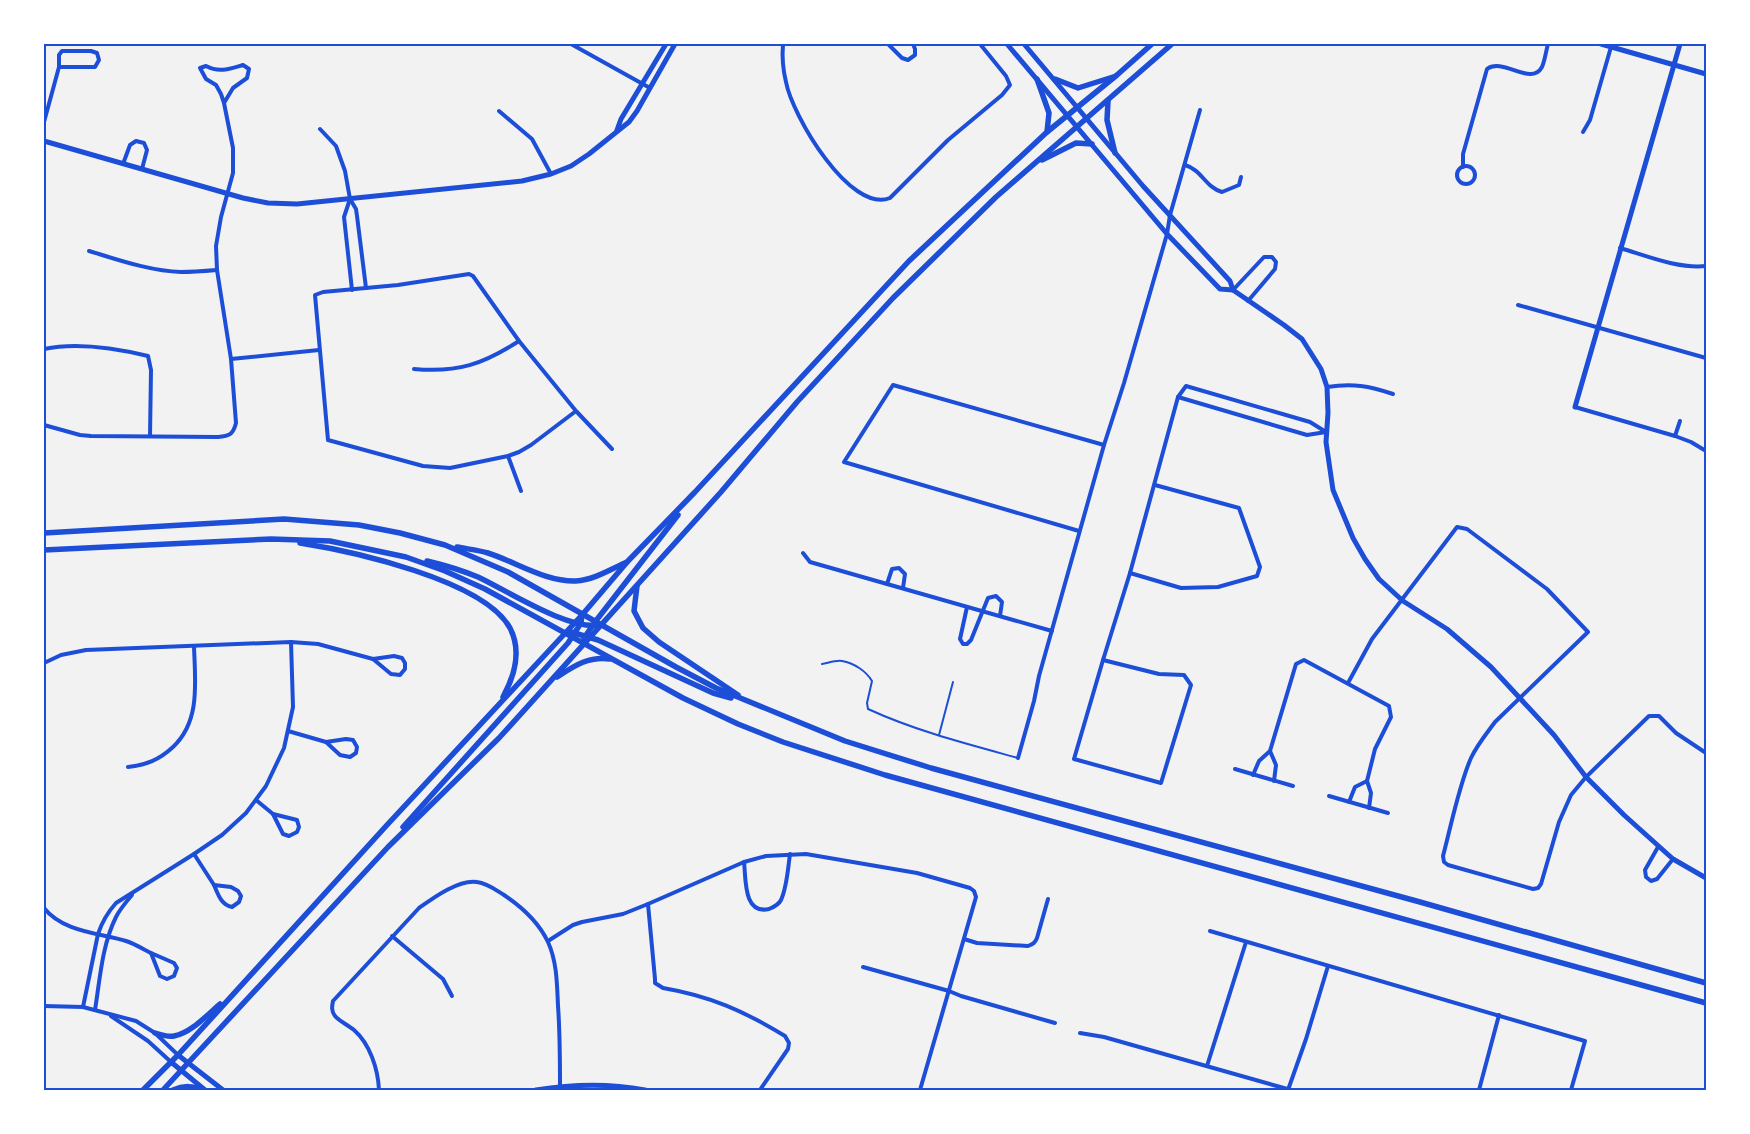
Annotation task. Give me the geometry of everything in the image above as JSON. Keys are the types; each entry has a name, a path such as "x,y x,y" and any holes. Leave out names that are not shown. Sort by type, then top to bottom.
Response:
{"main road":[{"path":"388,847 421,806 574,635 582,615 628,561 695,492 909,261 1047,132 1118,75 1152,44"},
{"path":"587,636 601,625 637,586 721,492 797,402 867,325 956,236 1086,118 1172,44"},
{"path":"1055,79 1078,88 1118,75"},
{"path":"1037,79 1049,113 1047,132"},
{"path":"1108,100 1107,120 1115,153"},
{"path":"1032,166 1076,143 1092,144"},
{"path":"163,1090 388,847 499,738 551,681 584,643 593,624 695,492"},
{"path":"44,533 284,519 359,525 400,533 445,545 486,552 563,580 576,581 588,579 628,561"},
{"path":"44,550 271,539 330,541 444,565 477,577 545,611 578,623 601,625 676,667 748,702 845,741 899,759 1420,902 1706,983"},
{"path":"271,539 344,551 403,567 446,583 487,605 500,615 510,628 516,648 515,670 497,706"},
{"path":"445,545 508,572 582,615 593,624"},
{"path":"406,557 445,571 485,589 565,633 587,636 706,690 748,702"},
{"path":"637,586 634,611 643,628 659,642 748,702"},
{"path":"143,1090 178,1055 497,706 565,633 578,623"},
{"path":"574,635 584,643 682,698 760,734 820,755 885,775 1706,1003"},
{"path":"551,681 576,664 592,658 614,660"},
{"path":"155,1032 165,1036 180,1034 188,1030 233,994"},
{"path":"173,1090 186,1086 204,1090"}],"street":[{"path":"429,44 437,44"},
{"path":"570,44 650,88"},
{"path":"617,130 621,119 666,44"},
{"path":"44,141 227,194 255,201 281,204 312,203 522,181 551,174 580,160 598,148 617,130 629,122 675,44"},
{"path":"783,44 786,82 796,112 820,151 836,174 852,187 870,198 882,201 890,198 948,140 1002,95 1010,85 1006,76 980,44"},
{"path":"888,44 902,58 908,60 915,55 913,44"},
{"path":"1007,44 1167,234 1220,289 1233,290 1284,325 1302,340 1321,370 1327,387 1328,412 1326,432 1329,470 1333,490 1352,538 1364,559 1379,579 1402,601 1447,629 1492,667 1554,734 1586,778 1658,847 1673,859 1706,878"},
{"path":"1024,44 1115,153 1230,281 1233,290"},
{"path":"1463,167 1463,154 1487,70 1496,66 1528,74 1535,73 1542,66 1548,44"},
{"path":"1600,44 1706,74"},
{"path":"1680,44 1575,407 1675,436 1691,442 1706,451"},
{"path":"1583,132 1590,120 1611,47"},
{"path":"44,122 59,67 59,55 62,51 91,51 97,53 99,60 95,67 59,67"},
{"path":"44,425 80,435 218,437 229,436 234,432 236,423 231,359 217,270 220,217 233,173 233,148 224,103 216,85 206,79 200,68 206,66 214,70 226,70 243,65 249,69 248,78 233,88 224,103"},
{"path":"1018,758 1079,532 1167,234 1170,214 1200,110"},
{"path":"499,111 532,139 551,174"},
{"path":"320,128 336,146 345,171 350,199 356,209 366,288"},
{"path":"123,164 130,145 136,141 144,143 147,150 142,169"},
{"path":"1184,164 1194,168 1214,190 1222,192 1238,185 1241,177"},
{"path":"1463,167 1471,168 1474,173 1472,181 1468,184 1459,181 1457,176 1458,170 1463,167"},
{"path":"350,199 344,217 352,290"},
{"path":"1620,248 1680,264 1697,267 1706,266"},
{"path":"88,251 165,271 217,270"},
{"path":"1233,290 1264,257 1272,257 1276,262 1275,268 1248,301"},
{"path":"576,411 532,445 508,456 450,468 432,468 328,440 314,295 323,292 429,281 464,273 473,276 519,341 576,411 612,449"},
{"path":"1518,305 1706,358"},
{"path":"414,369 432,371 459,368 488,359 519,341"},
{"path":"44,350 78,346 106,348 148,356 151,370 150,436"},
{"path":"231,359 319,350"},
{"path":"1079,532 844,462 893,384 1104,445"},
{"path":"1327,387 1347,384 1370,386 1393,394"},
{"path":"1103,660 1159,674 1184,676 1191,685 1161,783 1074,759 1103,660 1130,573 1178,397 1186,386 1310,422 1326,432"},
{"path":"1178,397 1308,436 1326,432"},
{"path":"1675,436 1680,421"},
{"path":"508,456 521,491"},
{"path":"1130,573 1181,588 1218,587 1257,576 1260,567 1238,508 1155,484"},
{"path":"1348,683 1372,639 1457,528 1467,529 1547,589 1588,632 1495,722 1483,738 1471,759 1443,856 1444,862 1448,866 1533,889 1538,888 1541,884 1564,810 1572,795 1586,778 1648,716 1659,716 1676,733 1706,753"},
{"path":"803,553 810,562 1052,631"},
{"path":"888,584 892,569 899,568 905,574 903,588"},
{"path":"967,607 960,639 963,644 967,644 972,640 988,598 996,596 1002,602 1000,616"},
{"path":"83,1007 98,934 108,912 116,903 194,854 235,824 256,800 274,772 284,748 293,695 291,642"},
{"path":"44,663 61,655 86,650 291,642 318,644 373,659 399,657 404,660 405,669 400,675 391,674 373,659"},
{"path":"128,767 153,762 171,749 184,733 192,718 194,702 194,646"},
{"path":"1253,774 1259,761 1270,750 1296,664 1304,660 1389,706 1391,716 1375,749 1366,781 1371,793 1370,808"},
{"path":"288,731 326,742 345,757 352,756 357,750 355,742 350,739 326,742"},
{"path":"1270,750 1276,766 1274,781"},
{"path":"1235,769 1293,786"},
{"path":"1349,802 1355,787 1366,781"},
{"path":"1329,796 1388,813"},
{"path":"256,800 273,814 283,834 289,836 297,832 299,827 297,820 273,814"},
{"path":"1658,847 1645,870 1648,879 1657,878 1673,859"},
{"path":"194,854 214,885 221,900 226,905 232,907 239,902 240,896 238,891 231,887 214,885"},
{"path":"744,862 748,899 757,908 770,908 782,899 790,854"},
{"path":"548,941 572,925 614,916 648,904 744,862 766,856 806,854 917,873 973,889 976,897 920,1090"},
{"path":"379,1090 374,1062 367,1047 356,1032 336,1018 332,1007 333,1001 419,908 435,896 466,882 485,884 510,899 527,913 548,941 553,954 557,977 560,1086"},
{"path":"95,1010 109,937 117,915 133,893"},
{"path":"964,939 977,942 1032,945 1037,938 1048,899"},
{"path":"648,904 655,979 658,985 734,1008 754,1017 787,1039 788,1049 760,1090"},
{"path":"44,908 47,913 65,924 127,942 174,963 177,968 174,976 167,979 160,976 151,953"},
{"path":"1210,931 1585,1041 1571,1090"},
{"path":"392,936 443,979 452,996"},
{"path":"1207,1066 1246,942"},
{"path":"1080,1032 1104,1037 1289,1090 1328,966"},
{"path":"863,967 1055,1023"},
{"path":"44,1006 83,1007 136,1021 155,1032 178,1055 223,1090"},
{"path":"107,1013 148,1041 204,1090"},
{"path":"1479,1090 1500,1015"},
{"path":"536,1090 560,1086 594,1085 645,1090"},
{"path":"888,1090 895,1090"}],"lane":[{"path":"822,664 841,660 868,674 872,681 867,703 868,708 889,719 939,736 1018,758"},
{"path":"939,736 953,682"}]}
